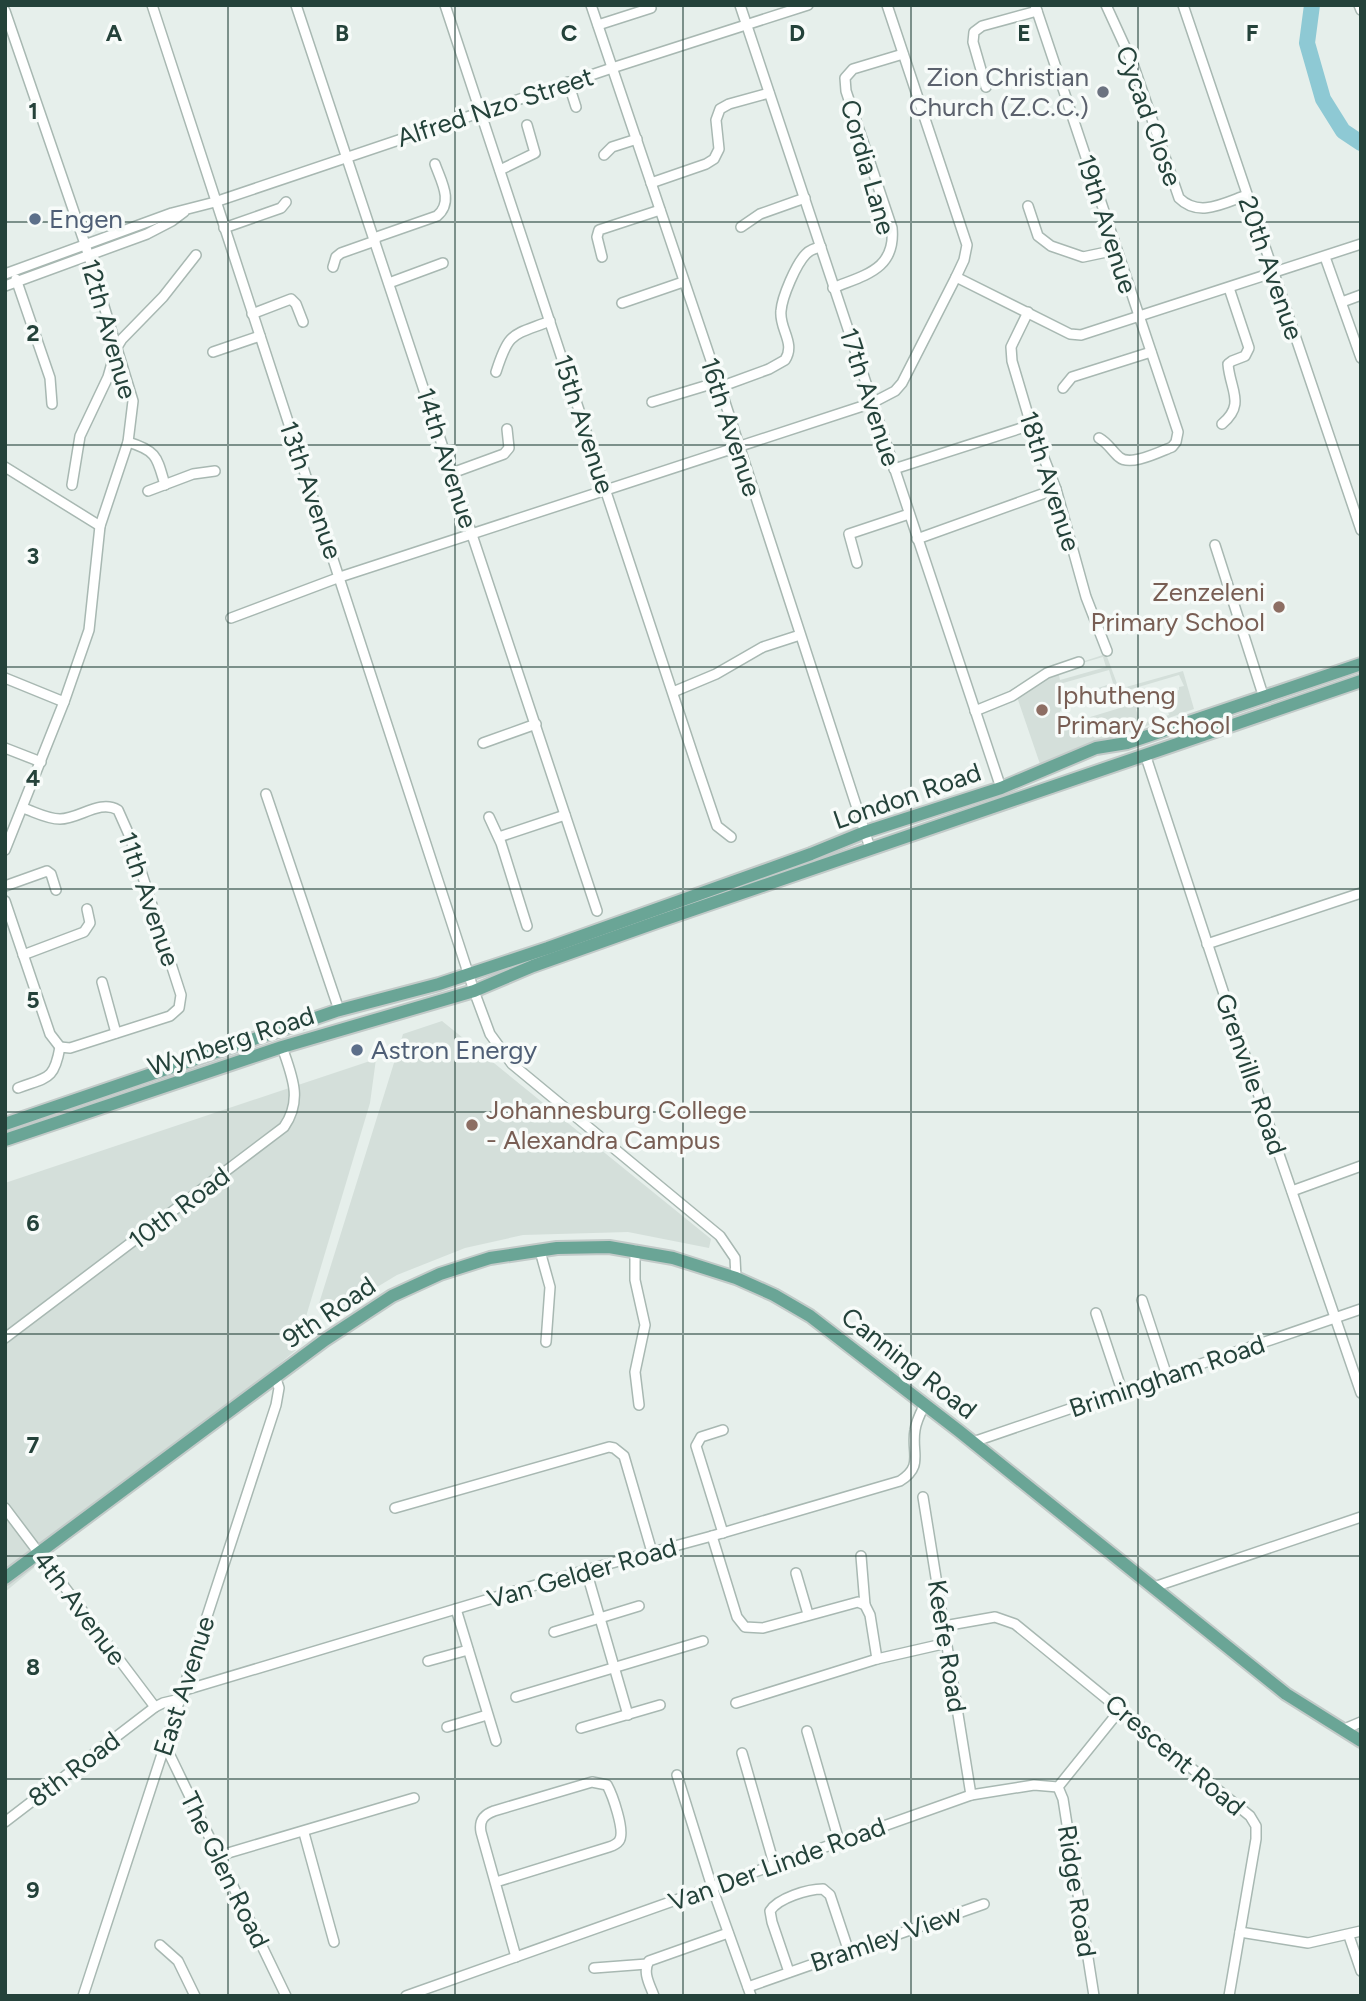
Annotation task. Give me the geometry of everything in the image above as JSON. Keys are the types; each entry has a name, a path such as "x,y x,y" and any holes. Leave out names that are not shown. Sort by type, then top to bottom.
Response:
{"main road":[{"name":"London Road","path":"469,974 811,854 865,832 1001,788 1096,748 1127,743 1361,664"},
{"name":"London Road","path":"474,991 553,959 870,848 1361,681"},
{"name":"Wynberg Road","path":"5,1124 339,1010 469,974"},
{"name":"Wynberg Road","path":"5,1140 282,1047 474,991"},
{"name":"9th Road","path":"5,1578 275,1376 351,1322 413,1285 466,1264 513,1254 609,1247 673,1258 736,1278"},
{"name":"Canning Road","path":"736,1278 774,1295 810,1316 973,1442 1286,1694 1361,1741"}],"street":[{"name":"13th Avenue","path":"152,5 474,991"},
{"name":"14th Avenue","path":"296,5 597,911"},
{"name":"15th Avenue","path":"445,5 718,826 731,837"},
{"name":"16th Avenue","path":"591,5 719,384 870,848"},
{"name":"17th Avenue","path":"740,5 1001,788"},
{"name":"Alfred Nzo Street","path":"10,273 172,213 215,202 568,82 808,5"},
{"path":"231,618 340,577 872,403 900,386 966,255 966,240 887,5"},
{"name":"Cycad Close","path":"1107,5 1133,64 1179,198 1200,209 1247,195"},
{"name":"20th Avenue","path":"1184,5 1272,274 1361,530"},
{"path":"598,25 651,8"},
{"path":"986,87 972,42 974,32 982,26 1036,8"},
{"name":"19th Avenue","path":"1036,8 1178,432 1176,442 1169,448 1127,461 1099,438"},
{"name":"12th Avenue","path":"5,11 85,244 132,396 128,442 100,527 90,625 64,702 5,850"},
{"name":"Cordia Lane","path":"833,288 876,271 887,257 892,243 892,228 846,91 845,78 853,69 903,54"},
{"path":"568,82 576,107"},
{"path":"651,183 711,161 719,149 716,120 720,108 769,93"},
{"path":"500,170 535,154 527,125"},
{"path":"604,155 611,147 637,139"},
{"path":"333,267 336,257 341,253 437,216 443,211 447,200 435,164"},
{"path":"741,227 753,218 805,198"},
{"path":"224,228 281,208 286,202"},
{"path":"1028,206 1038,236 1051,246 1083,257 1116,250"},
{"path":"602,257 597,237 599,230 660,210"},
{"name":"Alfred Nzo Street","path":"5,286 147,234 172,222 184,212"},
{"path":"956,277 1077,336 1138,319 1361,244"},
{"path":"652,402 769,369 785,360 790,348 781,315 783,302 804,257 811,250 821,247"},
{"path":"72,485 80,436 108,377 116,349 196,255"},
{"path":"1325,257 1361,357"},
{"path":"389,283 443,264"},
{"path":"10,273 18,282 50,378 52,404"},
{"path":"622,303 683,282"},
{"path":"1222,425 1232,415 1236,406 1228,365 1232,360 1245,356 1249,348 1229,288"},
{"path":"1342,302 1361,295"},
{"path":"252,313 291,299 296,304 303,322"},
{"name":"18th Avenue","path":"1028,312 1011,351 1031,425 1056,489 1086,597 1107,651"},
{"path":"496,372 504,346 509,340 550,321"},
{"path":"213,352 260,336"},
{"path":"1063,388 1072,377 1151,352"},
{"path":"894,470 1031,425"},
{"path":"452,473 507,452 507,429"},
{"path":"128,442 145,447 155,454 165,485"},
{"path":"5,467 100,527"},
{"path":"148,491 193,474 215,471"},
{"path":"917,539 1056,489"},
{"path":"857,563 849,534 909,514"},
{"path":"1215,545 1264,698"},
{"path":"673,692 716,674 763,647 800,635"},
{"path":"975,711 1017,693 1047,673 1079,662"},
{"path":"5,678 64,702"},
{"path":"483,743 536,724"},
{"path":"5,748 41,762"},
{"name":"Grenville Road","path":"1145,754 1207,944 1361,1393"},
{"path":"265,794 339,1010"},
{"name":"11th Avenue","path":"23,808 60,819 109,806 118,810 130,837 181,995 181,1003 170,1016 116,1033"},
{"path":"499,837 565,815"},
{"path":"489,817 499,837 527,926"},
{"path":"5,886 47,871 51,874 56,890"},
{"path":"1207,944 1361,893"},
{"path":"5,901 50,1034 60,1047 70,1048 116,1033 102,982"},
{"path":"23,955 85,932 90,923 87,909"},
{"path":"474,991 490,1034 512,1064 720,1236 735,1258 736,1278"},
{"path":"18,1087 51,1074 57,1065 60,1047"},
{"name":"10th Road","path":"5,1338 284,1127 292,1113 296,1096 282,1047"},
{"path":"1292,1191 1361,1166"},
{"path":"635,1250 635,1280 645,1325 635,1372 639,1405"},
{"path":"541,1251 550,1287 546,1342"},
{"path":"1142,1300 1167,1376"},
{"name":"Brimingham Road","path":"973,1442 1361,1309"},
{"path":"1096,1313 1122,1391"},
{"name":"East Avenue","path":"83,1996 276,1405 279,1388 275,1376"},
{"name":"Van Gelder Road","path":"181,1695 586,1570 723,1533 903,1479 914,1466 915,1430 925,1404"},
{"path":"723,1430 701,1437 696,1443 723,1533"},
{"path":"395,1508 609,1447 624,1456 652,1552"},
{"name":"Keefe Road","path":"923,1497 971,1795"},
{"name":"4th Avenue","path":"5,1508 155,1707"},
{"path":"1154,1587 1361,1517"},
{"path":"712,1536 737,1617 745,1627 763,1628 851,1602 865,1605"},
{"path":"861,1556 865,1605 870,1615 877,1659"},
{"path":"586,1570 628,1714"},
{"path":"796,1573 808,1614"},
{"path":"554,1632 639,1606"},
{"path":"456,1609 496,1741"},
{"name":"Crescent Road","path":"944,1626 985,1618 1008,1620 1021,1628 1246,1811 1254,1821 1256,1839 1229,1996"},
{"path":"516,1697 704,1641"},
{"path":"736,1703 877,1659 947,1643"},
{"path":"428,1661 468,1650"},
{"name":"8th Road","path":"5,1822 155,1707 181,1695"},
{"path":"581,1728 660,1705"},
{"path":"1058,1787 1120,1710"},
{"path":"447,1727 487,1715"},
{"path":"1342,1730 1361,1722"},
{"path":"807,1731 839,1841"},
{"name":"The Glen Road","path":"165,1745 286,1996"},
{"path":"742,1753 774,1864"},
{"path":"677,1774 712,1887 749,1992"},
{"path":"496,1882 616,1844 621,1838 621,1830 607,1785 592,1782 488,1813 481,1821 481,1832 516,1957"},
{"name":"Van Der Linde Road","path":"406,1996 971,1795 1034,1786 1058,1787"},
{"name":"Ridge Road","path":"1058,1787 1063,1799 1094,1996"},
{"path":"218,1856 304,1833 414,1798"},
{"path":"304,1833 334,1942"},
{"path":"789,1972 770,1911 776,1903 803,1893 819,1889 827,1891 849,1952"},
{"name":"Bramley View","path":"749,1992 789,1972 984,1904"},
{"path":"1240,1932 1308,1943 1349,1936 1361,1931"},
{"path":"594,1968 647,1964 653,1959 728,1933"},
{"path":"1349,1936 1361,1971"},
{"path":"160,1945 178,1961 195,1996"},
{"path":"647,1964 646,1973 654,1996"}],"shaded area":[{"name":"Iphutheng Primary School","path":"1106,654 1119,689 1183,671 1194,709 1040,764 1016,694 1057,670","holes":["1103,657 1106,667 1060,680 1058,670","1109,670 1113,683 1095,689 1098,699 1179,675 1184,686 1179,687 1179,690 1064,725 1060,711 1093,701 1090,690 1067,697 1063,683","1165,700 1169,715 1140,724 1136,709"]},
{"name":"Johannesburg College - Alexandra Campus","path":"442,1021 711,1239 709,1248 628,1232 523,1235 465,1248 397,1275 334,1313 317,1310 403,1034"},
{"path":"376,1059 370,1103 296,1350 5,1592 5,1183"}],"waterway":[{"path":"1312,5 1307,43 1323,99 1343,131 1361,143"}],"place":[{"name":"Zion Christian Church (Z.C.C.)","path":"1103,92"},
{"name":"Engen","path":"35,219"},
{"name":"Zenzeleni Primary School","path":"1279,607"},
{"name":"Iphutheng Primary School","path":"1042,710"},
{"name":"Astron Energy","path":"357,1050"},
{"name":"Johannesburg College - Alexandra Campus","path":"472,1125"}]}
